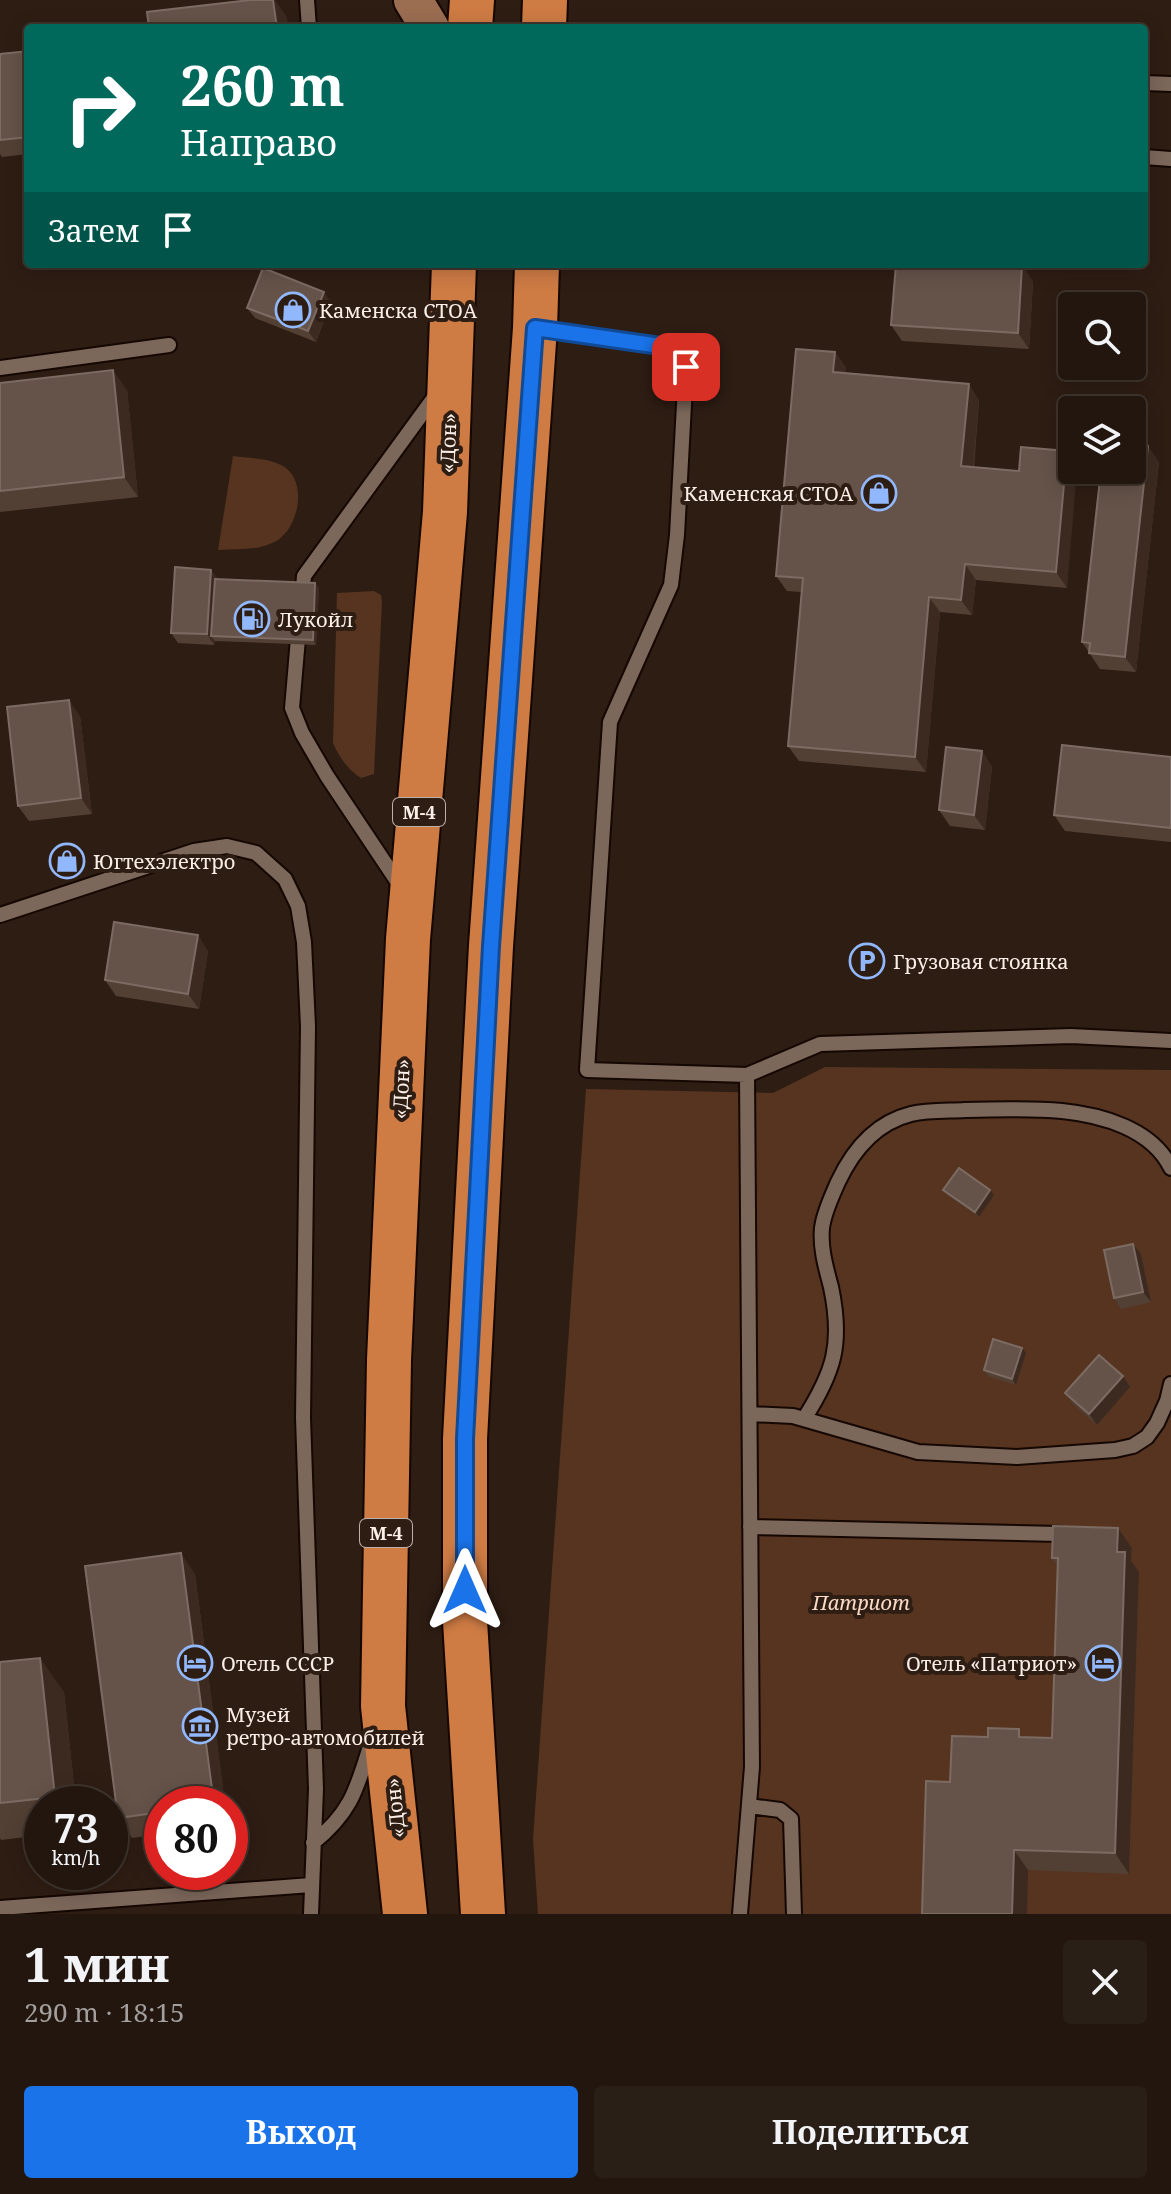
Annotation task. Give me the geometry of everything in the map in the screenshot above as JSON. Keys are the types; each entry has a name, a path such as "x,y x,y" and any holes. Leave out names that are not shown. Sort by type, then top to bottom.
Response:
{"highway":[{"path":"470,24 472,0"},
{"path":"544,24 545,0"},
{"name":"«Дон»","path":"405,1914 383,1706 389,1360 411,903 445,512 454,268"},
{"path":"483,1914 465,1621 465,1439 491,946 537,268"},
{"path":"374,1914 376,1751 383,1706"}],"main road":[{"path":"413,0 428,24"}],"lane":[{"path":"307,0 309,24"},
{"path":"1148,83 1171,84"},
{"path":"1148,157 1171,159"},
{"path":"535,328 674,348 686,367 677,535 671,585 610,722 587,1070 747,1075 820,1044 1071,1036 1171,1041"},
{"path":"0,368 169,345"},
{"path":"411,903 327,776 302,733 292,708 304,576 450,375"},
{"path":"0,915 194,851 227,846 256,853 285,879 298,906 304,942 308,1026 303,1418 316,1789 311,1914"},
{"path":"740,1914 752,1767 747,1075"},
{"path":"804,1419 820,1393 836,1352 836,1327 823,1257 822,1227 832,1196 852,1155 867,1137 885,1124 912,1113 1000,1109 1090,1115 1121,1125 1148,1141 1171,1168"},
{"path":"750,1414 793,1416 918,1452 1017,1457 1133,1446 1147,1437 1157,1423 1171,1384"},
{"path":"750,1527 1060,1534"},
{"path":"313,1843 342,1815 354,1795 383,1706"},
{"path":"749,1806 780,1810 791,1819 794,1914"},
{"path":"9,1909 311,1885"}],"green space":[{"path":"233,456 276,463 290,471 295,480 298,502 292,524 271,544 249,549 218,550"},
{"path":"374,591 381,595 382,601 374,774 361,778 344,763 333,743 337,593"},
{"name":"Патриот","path":"825,1067 1171,1070 1171,1914 538,1914 533,1839 586,1089 773,1093"}],"building":[{"path":"273,0 276,24 148,24 147,12"},
{"path":"24,51 24,137 0,140 0,54"},
{"name":"Каменска СТОА","path":"263,268 324,292 308,331 247,308"},
{"path":"896,268 1022,268 1018,333 891,325"},
{"path":"796,349 835,352 833,372 969,384 961,466 1019,471 1021,447 1058,450 1058,484 1064,484 1056,572 965,564 961,600 929,597 915,757 788,746 803,578 776,576"},
{"path":"113,370 124,477 0,491 0,383"},
{"path":"1099,484 1144,484 1125,657 1089,653 1090,643 1082,642"},
{"path":"175,567 211,570 207,634 171,633"},
{"path":"215,579 315,583 313,640 211,636"},
{"path":"69,700 81,798 18,806 7,707"},
{"path":"1062,745 1171,757 1171,828 1054,815"},
{"path":"946,747 982,751 974,815 939,810"},
{"path":"114,922 198,935 188,994 105,980"},
{"path":"959,1168 990,1190 975,1212 943,1190"},
{"path":"1133,1244 1143,1292 1114,1298 1104,1250"},
{"path":"993,1339 1022,1348 1012,1379 984,1370"},
{"path":"1099,1355 1123,1376 1089,1414 1065,1393"},
{"name":"Отель «Патриот»","path":"1053,1526 1118,1528 1117,1552 1125,1552 1115,1853 1014,1850 1012,1914 922,1914 926,1781 950,1782 952,1736 988,1737 988,1728 1019,1729 1019,1737 1052,1738 1058,1558 1052,1558"},
{"path":"181,1553 212,1786 144,1786 144,1814 128,1817 128,1786 114,1786 85,1566"},
{"path":"40,1658 54,1786 24,1786 24,1800 0,1803 0,1662"}],"place":[{"name":"Каменска СТОА","path":"293,310"},
{"name":"Каменская СТОА","path":"879,493"},
{"name":"Лукойл","path":"252,619"},
{"name":"Югтехэлектро","path":"67,861"},
{"name":"Грузовая стоянка","path":"867,961"},
{"name":"Отель СССР","path":"195,1663"},
{"name":"Отель «Патриот»","path":"1103,1663"},
{"name":"Музей ретро-автомобилей","path":"200,1726"}],"route":[{"path":"465,1590 465,1439 491,946 535,328 674,348 686,367"}]}
